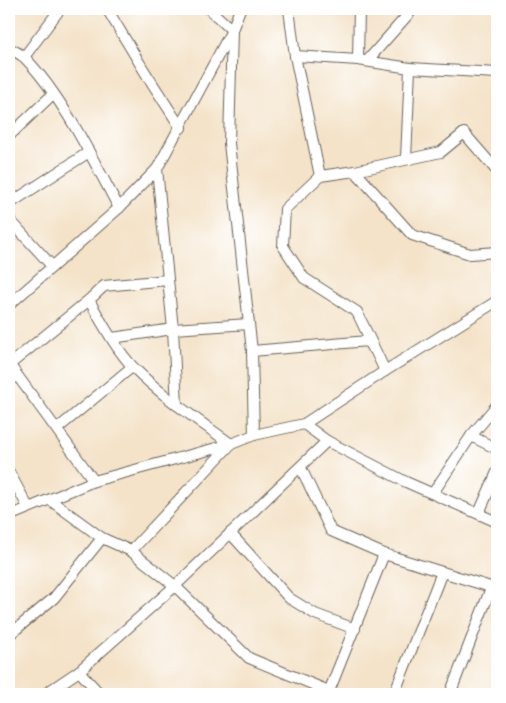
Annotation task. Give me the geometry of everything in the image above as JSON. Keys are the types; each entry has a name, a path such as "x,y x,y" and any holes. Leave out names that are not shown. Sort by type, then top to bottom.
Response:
{"street":[{"path":"24,57 60,9"},
{"path":"107,9 181,128"},
{"path":"209,9 232,30 229,143 252,351 254,435"},
{"path":"9,305 119,208 157,169 181,128 232,30 240,9"},
{"path":"289,9 295,56 320,176"},
{"path":"359,9 363,60"},
{"path":"363,60 413,9"},
{"path":"9,48 24,57 53,94 89,152 119,208"},
{"path":"295,56 363,60 410,68 497,73"},
{"path":"406,159 410,68"},
{"path":"9,136 53,94"},
{"path":"385,371 356,312 304,278 282,246 285,209 320,176 355,171 441,152 464,133 497,171"},
{"path":"9,204 89,152"},
{"path":"157,169 173,329 177,405"},
{"path":"355,171 412,235 470,254 497,252"},
{"path":"9,219 52,266"},
{"path":"94,481 9,365 104,286 167,280"},
{"path":"89,300 132,367 177,405 231,444"},
{"path":"9,516 94,481 231,444 254,435 304,424 497,301"},
{"path":"112,338 173,329 248,324"},
{"path":"252,351 368,341 385,371"},
{"path":"57,429 132,367"},
{"path":"433,493 471,436 497,405"},
{"path":"304,424 327,441 406,482 497,522"},
{"path":"471,436 497,449"},
{"path":"45,694 79,670 175,586 301,468 327,441"},
{"path":"131,551 231,444"},
{"path":"301,468 331,531 384,554 494,588 450,694"},
{"path":"9,472 28,507"},
{"path":"479,513 497,472"},
{"path":"50,500 102,538 131,551 175,586 249,658 329,693 384,554"},
{"path":"230,533 289,598 315,614 355,629"},
{"path":"9,635 54,598 102,538"},
{"path":"394,694 442,572"},
{"path":"79,670 100,694"}]}
